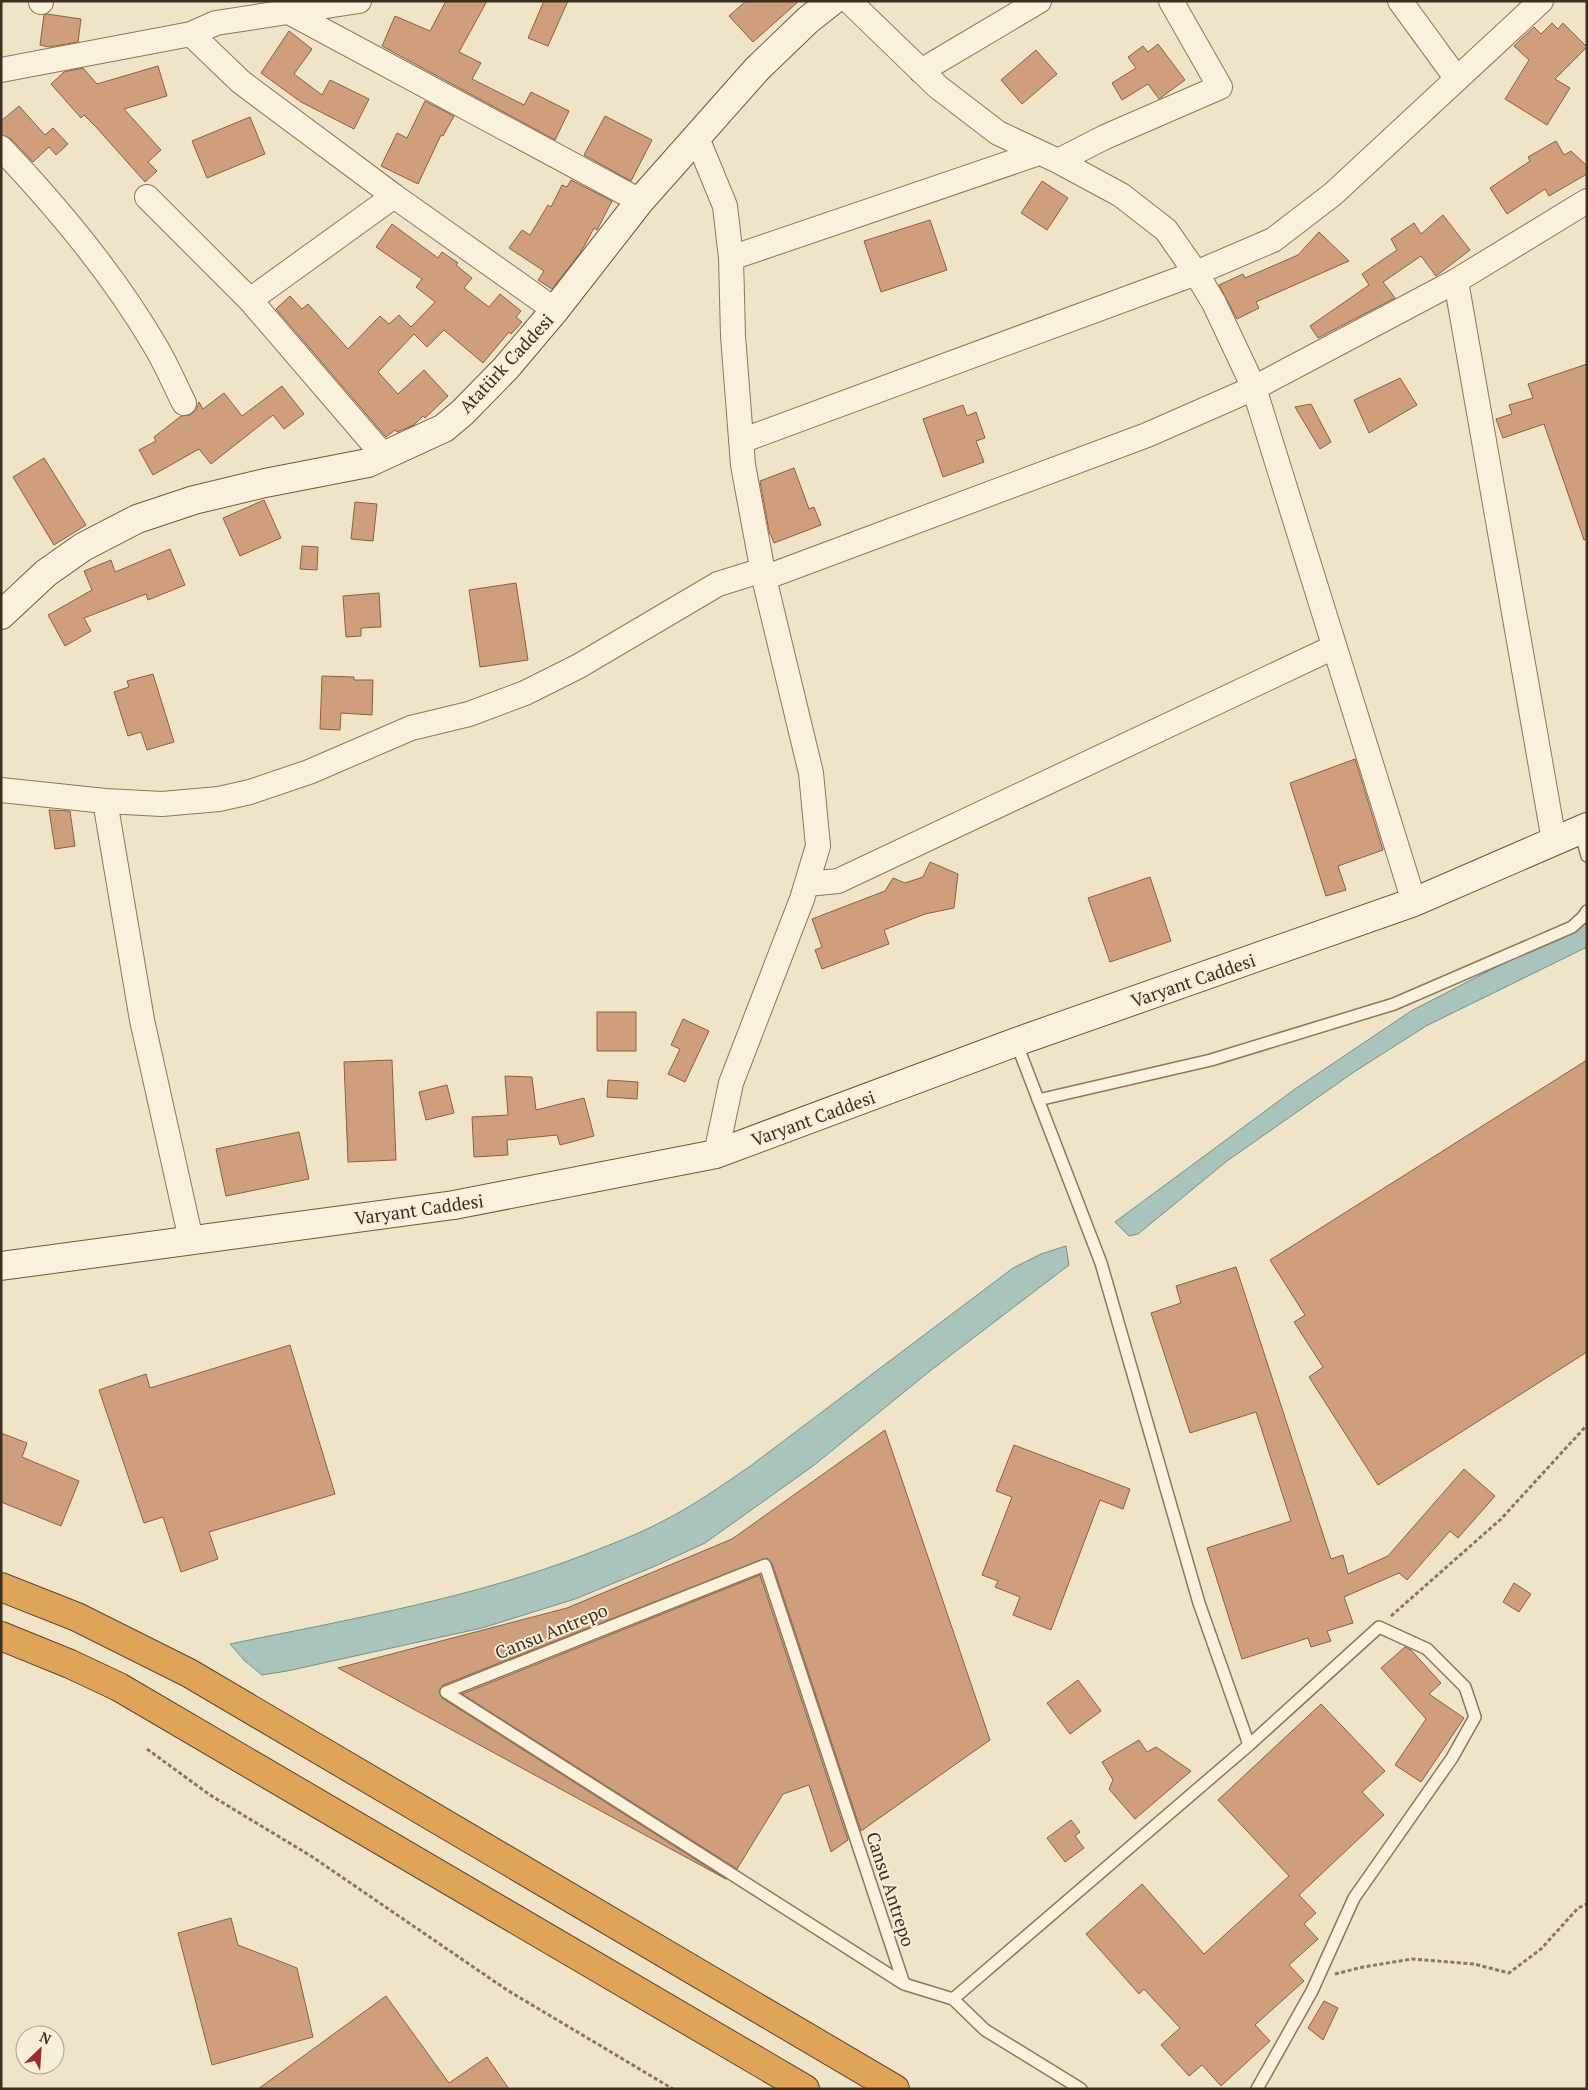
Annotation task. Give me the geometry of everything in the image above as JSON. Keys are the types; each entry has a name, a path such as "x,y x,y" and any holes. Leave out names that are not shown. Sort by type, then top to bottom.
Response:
{"highway":[{"path":"1,1587 77,1618 189,1673 895,2089"},
{"path":"1,1636 70,1664 119,1687 805,2089"}],"street":[{"path":"1,70 191,34 216,23 358,1"},
{"name":"Atatürk Caddesi","path":"1,615 46,573 61,562 83,547 137,519 194,500 265,483 341,470 368,463 444,428 463,412 506,368 640,201 757,69 808,20 832,1"},
{"path":"849,1 938,88 998,133 1121,195 1166,230 1196,273 1214,303 1254,388 1414,902"},
{"path":"921,71 1039,1"},
{"path":"731,258 1105,138 1220,87 1170,1"},
{"path":"1400,1 1457,79"},
{"path":"741,441 1196,273 1273,240 1333,194 1541,1"},
{"path":"287,11 640,201"},
{"path":"191,34 241,82 394,196 554,310"},
{"path":"697,138 724,206 731,258 733,336 743,465 763,574 811,774 818,846 807,884 731,1083 716,1154"},
{"path":"1,148 35,183 126,300 156,349 184,403"},
{"path":"250,300 394,196"},
{"path":"147,197 250,300 384,456"},
{"path":"1,790 105,801 162,804 190,803 250,792 280,783 411,728 469,714 525,693 579,666 718,584 763,574 1147,435 1254,388 1456,281 1587,201"},
{"path":"1456,281 1554,841"},
{"path":"807,884 838,881 1334,647"},
{"path":"105,801 142,1020 191,1240"},
{"name":"Varyant Caddesi","path":"1,1266 454,1205 716,1154 1016,1042 1414,902 1554,841 1585,838"}],"lane":[{"path":"1038,1100 1211,1060 1394,1004 1572,927 1587,911"},
{"path":"1016,1042 1101,1263 1199,1603 1249,1745"},
{"name":"Cansu Antrepo","path":"904,1984 766,1565 446,1692 904,1984 953,1999"},
{"path":"1081,2089 984,2030 953,1999 1249,1745 1380,1627 1427,1649 1465,1687 1475,1717 1452,1758 1354,1898 1318,1979 1257,2089"}],"path":[{"path":"1380,1627 1501,1519 1587,1425"},
{"path":"147,1749 210,1795 311,1856 507,1990 673,2089"},
{"path":"1318,1979 1363,1967 1412,1959 1474,1964 1509,1973 1541,1949 1578,1908 1587,1904"}],"water":[{"path":"1587,920 1587,947 1426,1026 1354,1072 1227,1161 1138,1234 1129,1236 1115,1222 1295,1089 1411,1011"},
{"path":"1066,1246 1069,1265 930,1371 813,1466 705,1543 575,1599 482,1628 287,1671 262,1675 245,1661 230,1644 412,1606 501,1583 546,1569 645,1530 685,1509 749,1467 1013,1268 1041,1254"}],"building":[{"path":"446,1 487,1 459,52 481,63 472,79 524,105 531,92 569,111 555,140 382,46 395,16 430,31"},
{"path":"544,1 568,1 548,46 528,38"},
{"path":"746,1 799,1 753,42 729,16"},
{"path":"44,15 81,19 78,42 49,47 40,45"},
{"path":"1552,23 1558,29 1563,23 1587,47 1555,79 1570,88 1547,125 1505,99 1529,60 1514,46 1534,27 1541,34"},
{"path":"289,31 312,49 294,74 322,95 330,80 369,99 354,129 301,102 261,73"},
{"path":"1158,44 1185,80 1159,99 1148,84 1122,100 1112,83 1136,68 1128,57 1143,46 1148,52"},
{"path":"1036,50 1057,74 1022,104 1001,80"},
{"path":"158,66 167,96 124,109 161,150 148,162 157,171 145,182 96,127 84,115 81,118 51,84 64,72 83,68 97,84"},
{"path":"425,101 454,116 443,136 441,135 418,184 381,166 397,133 407,138"},
{"path":"19,106 45,135 53,128 68,144 56,155 49,147 33,162 11,139 1,135 1,121"},
{"path":"605,116 652,140 631,181 584,155"},
{"path":"250,117 265,154 207,178 192,141"},
{"path":"1556,141 1564,155 1571,151 1587,166 1587,174 1549,196 1545,189 1507,214 1490,188 1530,161 1528,157"},
{"path":"571,180 612,201 597,230 594,228 581,252 552,289 538,280 544,271 509,248 522,230 530,235 548,205 551,207 562,185 567,187"},
{"path":"1042,181 1068,198 1047,230 1021,213"},
{"path":"1443,215 1470,250 1436,276 1421,256 1383,282 1395,298 1318,338 1310,326 1369,285 1362,274 1397,250 1391,239 1414,223 1421,234"},
{"path":"930,220 947,270 881,292 864,241"},
{"path":"392,224 438,258 442,252 458,263 456,265 472,278 464,288 489,307 500,294 521,311 516,317 522,322 511,334 509,332 483,363 444,330 427,347 414,334 378,372 398,394 424,370 448,396 425,418 423,416 414,425 397,432 395,430 386,437 276,309 290,296 302,309 308,304 348,349 380,316 389,324 399,315 411,327 435,302 416,287 422,279 376,247"},
{"path":"1319,232 1349,261 1256,302 1259,308 1237,319 1219,285 1243,274 1245,278 1298,255"},
{"path":"1587,364 1587,539 1584,540 1544,424 1503,438 1496,419 1512,414 1509,405 1533,398 1528,384"},
{"path":"1400,378 1417,405 1369,433 1354,400"},
{"path":"282,386 304,414 284,429 273,415 211,464 199,449 153,475 139,450 156,441 154,437 181,416 190,415 196,410 199,402 203,409 224,393 242,416"},
{"path":"1311,404 1331,442 1320,449 1295,407"},
{"path":"963,405 967,416 976,412 985,438 976,441 984,462 943,477 923,419"},
{"path":"44,458 86,525 54,545 13,477"},
{"path":"794,468 809,509 814,507 821,525 774,543 769,531 760,481"},
{"path":"264,500 281,538 240,556 223,518"},
{"path":"355,502 377,504 373,541 351,539"},
{"path":"302,546 318,547 317,570 300,569"},
{"path":"170,549 185,585 148,600 146,594 84,618 91,631 65,646 48,615 92,590 84,571 111,560 115,572"},
{"path":"516,583 528,660 480,667 469,590"},
{"path":"379,593 381,627 361,628 361,636 346,637 343,596"},
{"path":"153,674 174,742 147,750 141,732 128,736 114,692 129,687 127,681"},
{"path":"322,676 354,677 354,680 373,680 372,715 341,713 340,730 320,729"},
{"path":"1355,759 1383,850 1338,866 1346,890 1326,896 1290,783"},
{"path":"49,810 70,811 75,846 55,849"},
{"path":"930,862 958,874 954,908 925,914 884,930 889,944 822,969 815,950 822,947 812,919 885,891 893,878 905,883 923,877"},
{"path":"1150,877 1171,941 1110,962 1088,898"},
{"path":"597,1012 636,1012 636,1051 597,1051"},
{"path":"683,1019 709,1031 685,1082 668,1074 680,1049 671,1045"},
{"path":"392,1060 396,1160 348,1162 344,1062"},
{"path":"1587,1060 1587,1352 1378,1485 1309,1377 1323,1367 1294,1322 1305,1315 1270,1260"},
{"path":"505,1076 532,1077 536,1110 584,1098 594,1136 560,1145 557,1135 507,1140 508,1155 474,1157 472,1117 508,1115"},
{"path":"608,1080 638,1082 637,1099 607,1097"},
{"path":"447,1085 454,1113 426,1120 419,1092"},
{"path":"299,1132 309,1179 226,1196 216,1149"},
{"path":"1236,1267 1331,1559 1343,1555 1348,1574 1388,1556 1464,1469 1495,1496 1458,1538 1450,1531 1407,1580 1399,1573 1344,1597 1353,1623 1327,1631 1331,1641 1311,1647 1308,1638 1242,1659 1207,1548 1291,1521 1256,1412 1190,1433 1151,1313 1181,1303 1176,1286"},
{"path":"290,1345 335,1494 209,1532 218,1559 181,1572 163,1517 144,1523 99,1390 146,1374 150,1388"},
{"path":"885,1430 990,1740 861,1831 772,1563 767,1558 443,1685 439,1691 442,1698 726,1879 338,1668 567,1608 732,1539"},
{"path":"1,1433 27,1443 22,1457 79,1481 61,1526 1,1502"},
{"path":"1014,1445 1130,1489 1123,1509 1100,1500 1051,1630 1013,1615 1020,1597 995,1587 998,1581 982,1575 1012,1497 996,1491"},
{"path":"760,1575 848,1840 831,1852 809,1785 783,1794 737,1869 462,1694"},
{"path":"1514,1583 1531,1594 1519,1612 1503,1602"},
{"path":"1405,1647 1411,1650 1441,1683 1429,1694 1464,1718 1421,1782 1395,1765 1426,1719 1381,1668"},
{"path":"1078,1680 1101,1711 1070,1734 1047,1703"},
{"path":"1321,1704 1385,1771 1362,1792 1384,1815 1299,1895 1316,1913 1304,1924 1318,1939 1289,1965 1304,1981 1255,2025 1270,2041 1221,2086 1202,2065 1189,2076 1161,2045 1180,2028 1144,1989 1139,1994 1086,1934 1142,1884 1204,1954 1289,1876 1218,1800"},
{"path":"1139,1740 1147,1752 1156,1747 1191,1771 1135,1819 1109,1789 1113,1780 1102,1762"},
{"path":"1071,1820 1080,1832 1075,1836 1084,1848 1065,1862 1047,1838"},
{"path":"231,1918 238,1945 297,1968 313,2037 212,2065 178,1933"},
{"path":"386,1996 449,2083 487,2057 509,2089 258,2089"},
{"path":"1324,2001 1338,2008 1323,2040 1308,2028"}]}
